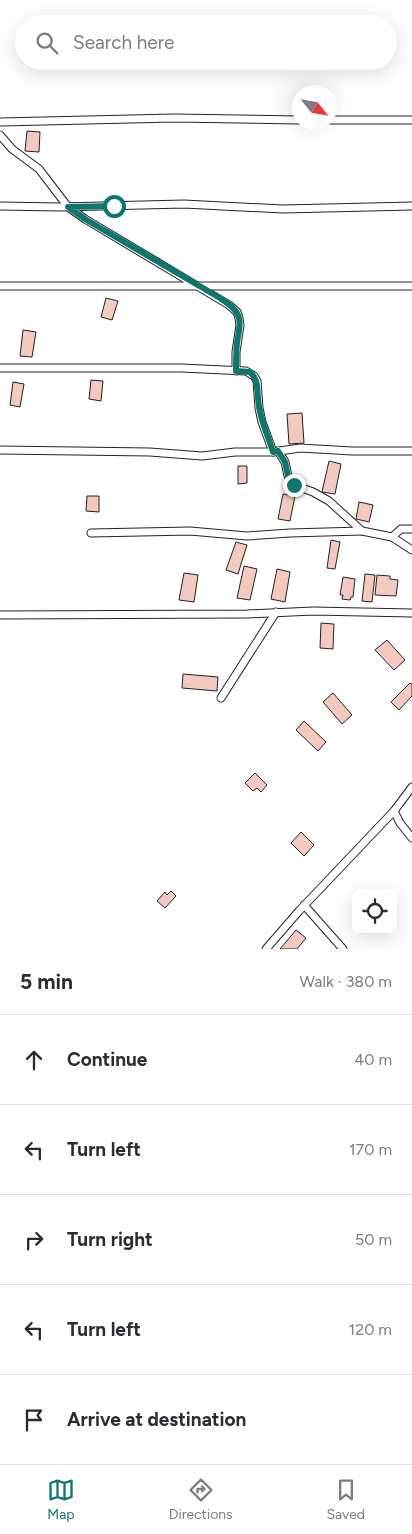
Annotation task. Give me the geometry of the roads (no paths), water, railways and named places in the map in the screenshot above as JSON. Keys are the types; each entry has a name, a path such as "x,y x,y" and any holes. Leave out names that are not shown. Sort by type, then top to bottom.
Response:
{"street":[{"path":"0,122 174,118 292,120"},
{"path":"337,120 412,120"},
{"path":"0,135 12,149 39,169 68,207 85,219 201,287 237,312 240,326 236,352 236,371"},
{"path":"0,206 68,207 184,204 283,209 412,206"},
{"path":"0,286 412,286"},
{"path":"0,368 181,368 250,372 257,381 262,422 275,451 285,462 288,476 292,483 329,501 362,532"},
{"path":"0,450 150,452 202,456 300,448 352,451 412,451"},
{"path":"392,537 401,529 412,529"},
{"path":"91,533 190,531 247,536 299,532 362,532 392,537 412,550"},
{"path":"0,615 247,614 313,611 412,613"},
{"path":"220,698 276,612"},
{"path":"266,949 304,905 394,811 412,787"},
{"path":"394,811 400,823 412,838"},
{"path":"304,905 343,949"}]}
